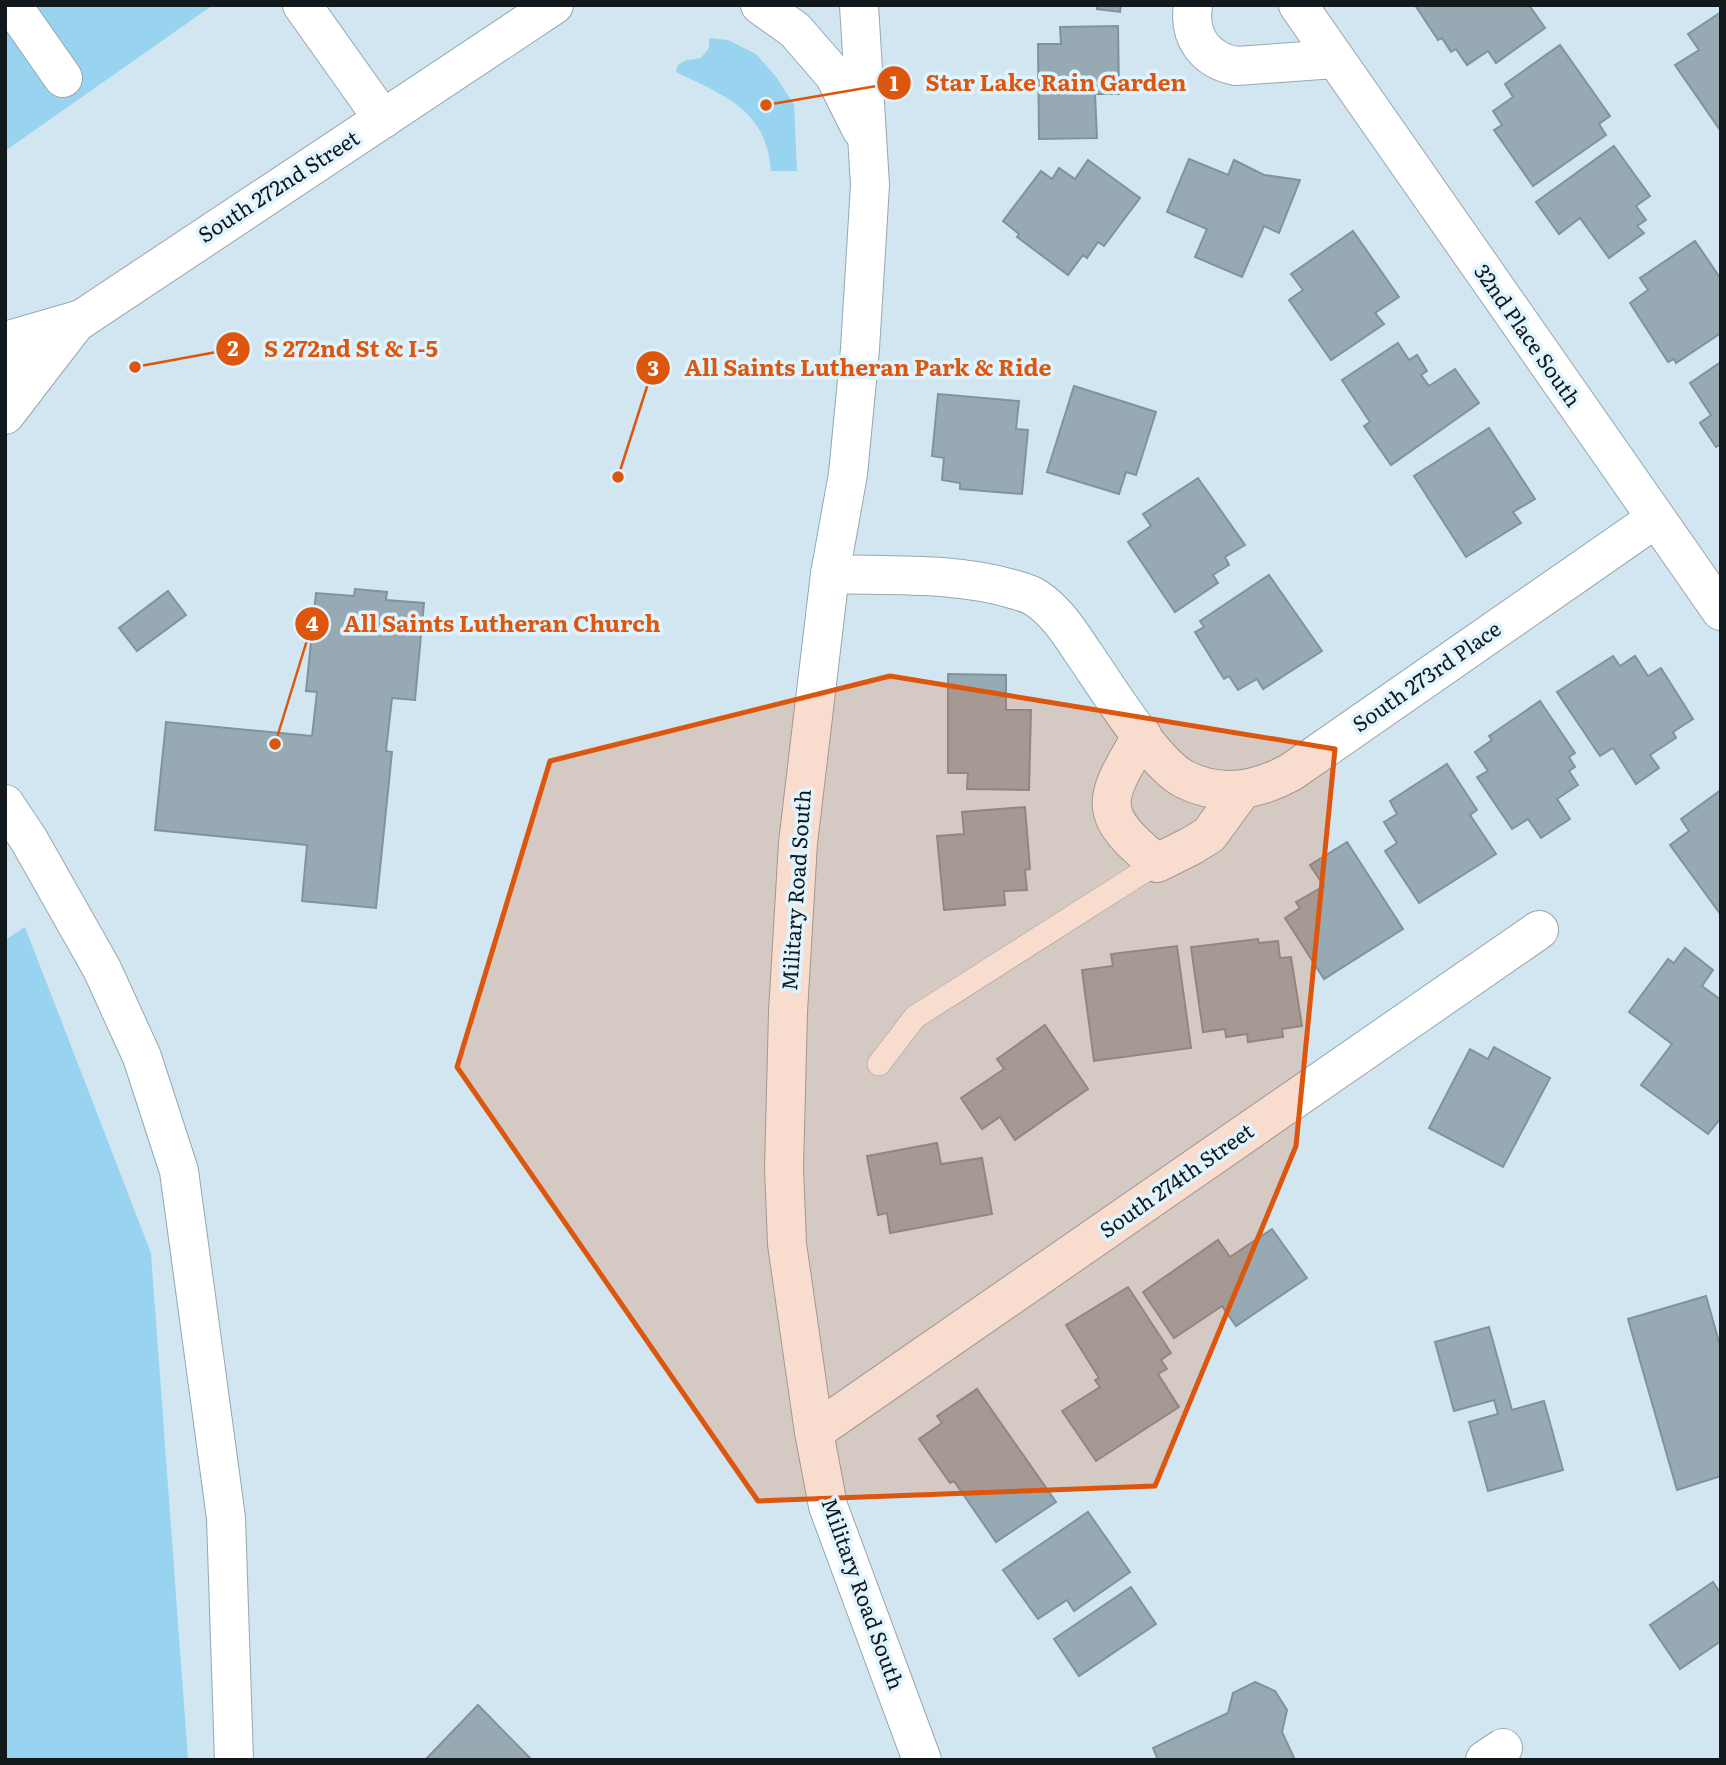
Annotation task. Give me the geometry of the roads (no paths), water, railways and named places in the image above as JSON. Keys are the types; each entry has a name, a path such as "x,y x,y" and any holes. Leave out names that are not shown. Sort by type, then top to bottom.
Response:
{"main road":[{"path":"12,5 63,78"},
{"path":"302,5 383,118"},
{"name":"South 272nd Street","path":"5,370 554,5"},
{"path":"760,5 795,30 834,75 867,142"},
{"name":"Military Road South","path":"859,5 870,185 860,349 848,474 830,574 799,843 788,1012 784,1168 787,1244 814,1432 828,1506 921,1760"},
{"path":"1193,5 1193,30 1199,44 1209,55 1222,63 1236,66 1335,59"},
{"name":"32nd Place South","path":"1298,5 1721,611"},
{"path":"5,341 78,320"},
{"path":"5,415 78,320"},
{"name":"South 273rd Place","path":"1142,735 1170,769 1184,779 1219,790 1242,790 1271,783 1655,519"},
{"path":"830,574 969,579 1034,596 1060,618 1142,735 1114,785 1111,800 1121,832 1157,863 1209,835 1242,790"},
{"path":"5,804 29,840 102,969 142,1057 179,1171 226,1518 234,1760"},
{"name":"South 274th Street","path":"814,1432 1539,930"}],"lane":[{"path":"879,1064 915,1017 1157,863"}],"place":[{"name":"Star Lake Rain Garden","path":"766,105"},
{"name":"S 272nd St & I-5","path":"135,367"},
{"name":"All Saints Lutheran Park & Ride","path":"618,477"},
{"name":"All Saints Lutheran Church","path":"275,744"}]}
